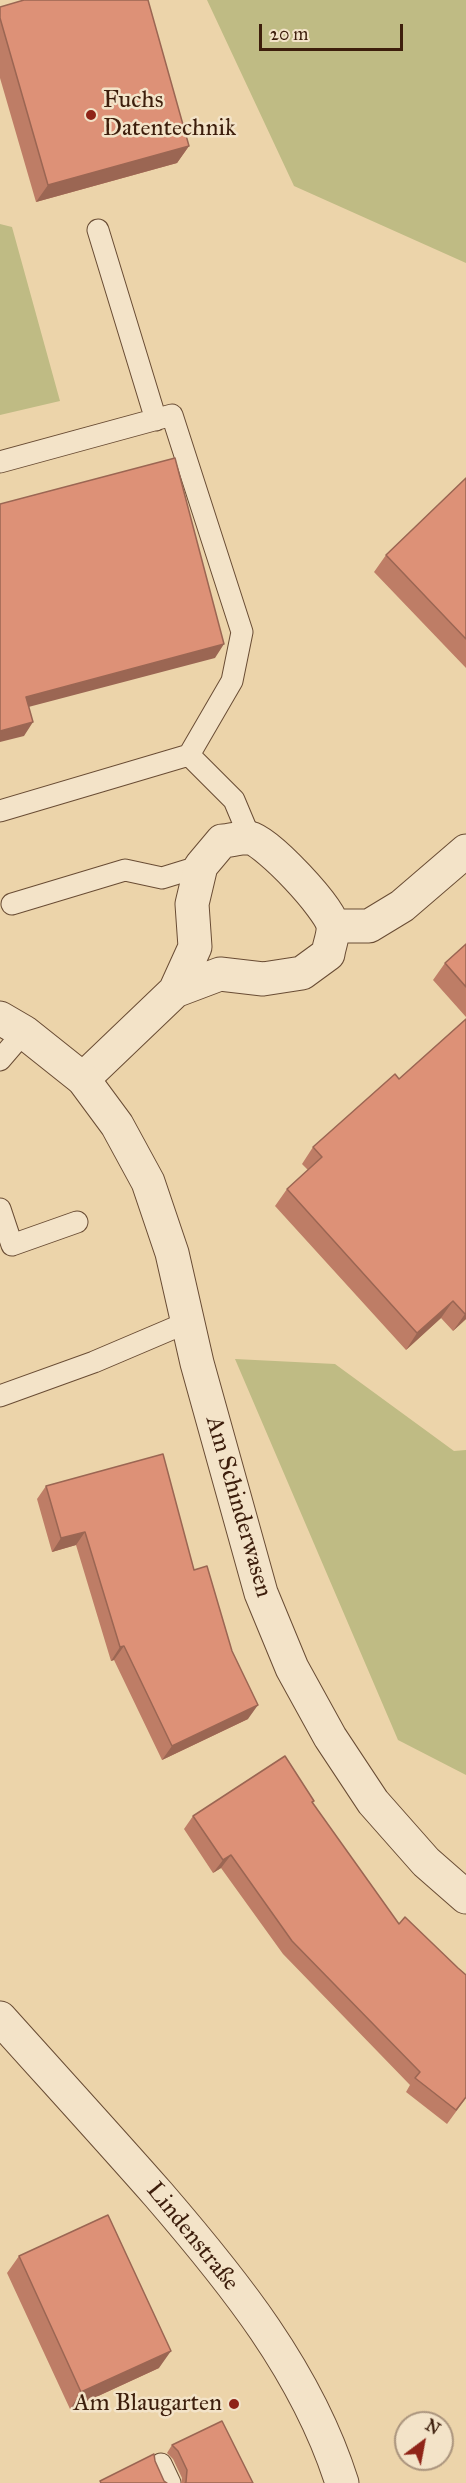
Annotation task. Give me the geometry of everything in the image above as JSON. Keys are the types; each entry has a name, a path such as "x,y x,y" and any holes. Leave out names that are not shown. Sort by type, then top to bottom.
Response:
{"street":[{"path":"82,1079 176,991 220,974 263,979 302,973 328,954 333,926 322,906 269,850 250,838 222,841 201,866 192,904 195,947 176,991"},
{"path":"333,926 369,926 402,906 466,851"},
{"name":"Am Schinderwasen","path":"12,1025 82,1079 117,1125 148,1182 172,1253 235,1504 261,1593 292,1668 330,1737 373,1802 426,1862 466,1897"},
{"name":"Lindenstraße","path":"0,2018 80,2105 186,2227 238,2292 286,2360 320,2422 342,2483"}],"lane":[{"path":"98,230 156,420"},
{"path":"0,462 172,415 242,632 232,681 189,754 0,811"},
{"path":"189,754 234,800 250,838"},
{"path":"12,904 125,870 162,878 201,866"},
{"path":"0,1060 12,1025"},
{"path":"0,1209 12,1245 77,1222"},
{"path":"0,1396 94,1362 188,1322"}],"shaded area":[{"path":"207,0 466,0 466,263 294,186"},
{"path":"0,224 12,227 60,401 0,415"},
{"path":"235,1359 335,1364 454,1451 466,1450 466,1775 398,1740"}],"building":[{"path":"24,0 148,0 189,146 48,185 0,18 0,7"},
{"path":"175,458 224,644 26,697 33,722 0,731 0,504"},
{"path":"466,478 466,639 386,555"},
{"path":"466,944 466,987 445,963"},
{"path":"466,1019 466,1313 453,1301 417,1333 287,1189 322,1157 313,1147 395,1074 399,1079"},
{"path":"163,1454 194,1570 207,1566 232,1651 258,1705 172,1746 124,1646 120,1647 85,1532 61,1538 46,1486"},
{"path":"285,1756 314,1801 312,1802 399,1924 405,1917 466,1975 466,2097 456,2110 415,2078 420,2072 292,1941 231,1855 223,1860 193,1816"},
{"path":"108,2215 171,2351 81,2392 19,2256"},
{"path":"222,2421 253,2483 185,2483 187,2470 178,2451 172,2445"},
{"path":"154,2454 155,2461 167,2483 101,2483 100,2481"}],"place":[{"name":"Fuchs Datentechnik","path":"91,115"},
{"name":"Am Blaugarten","path":"234,2404"}]}
